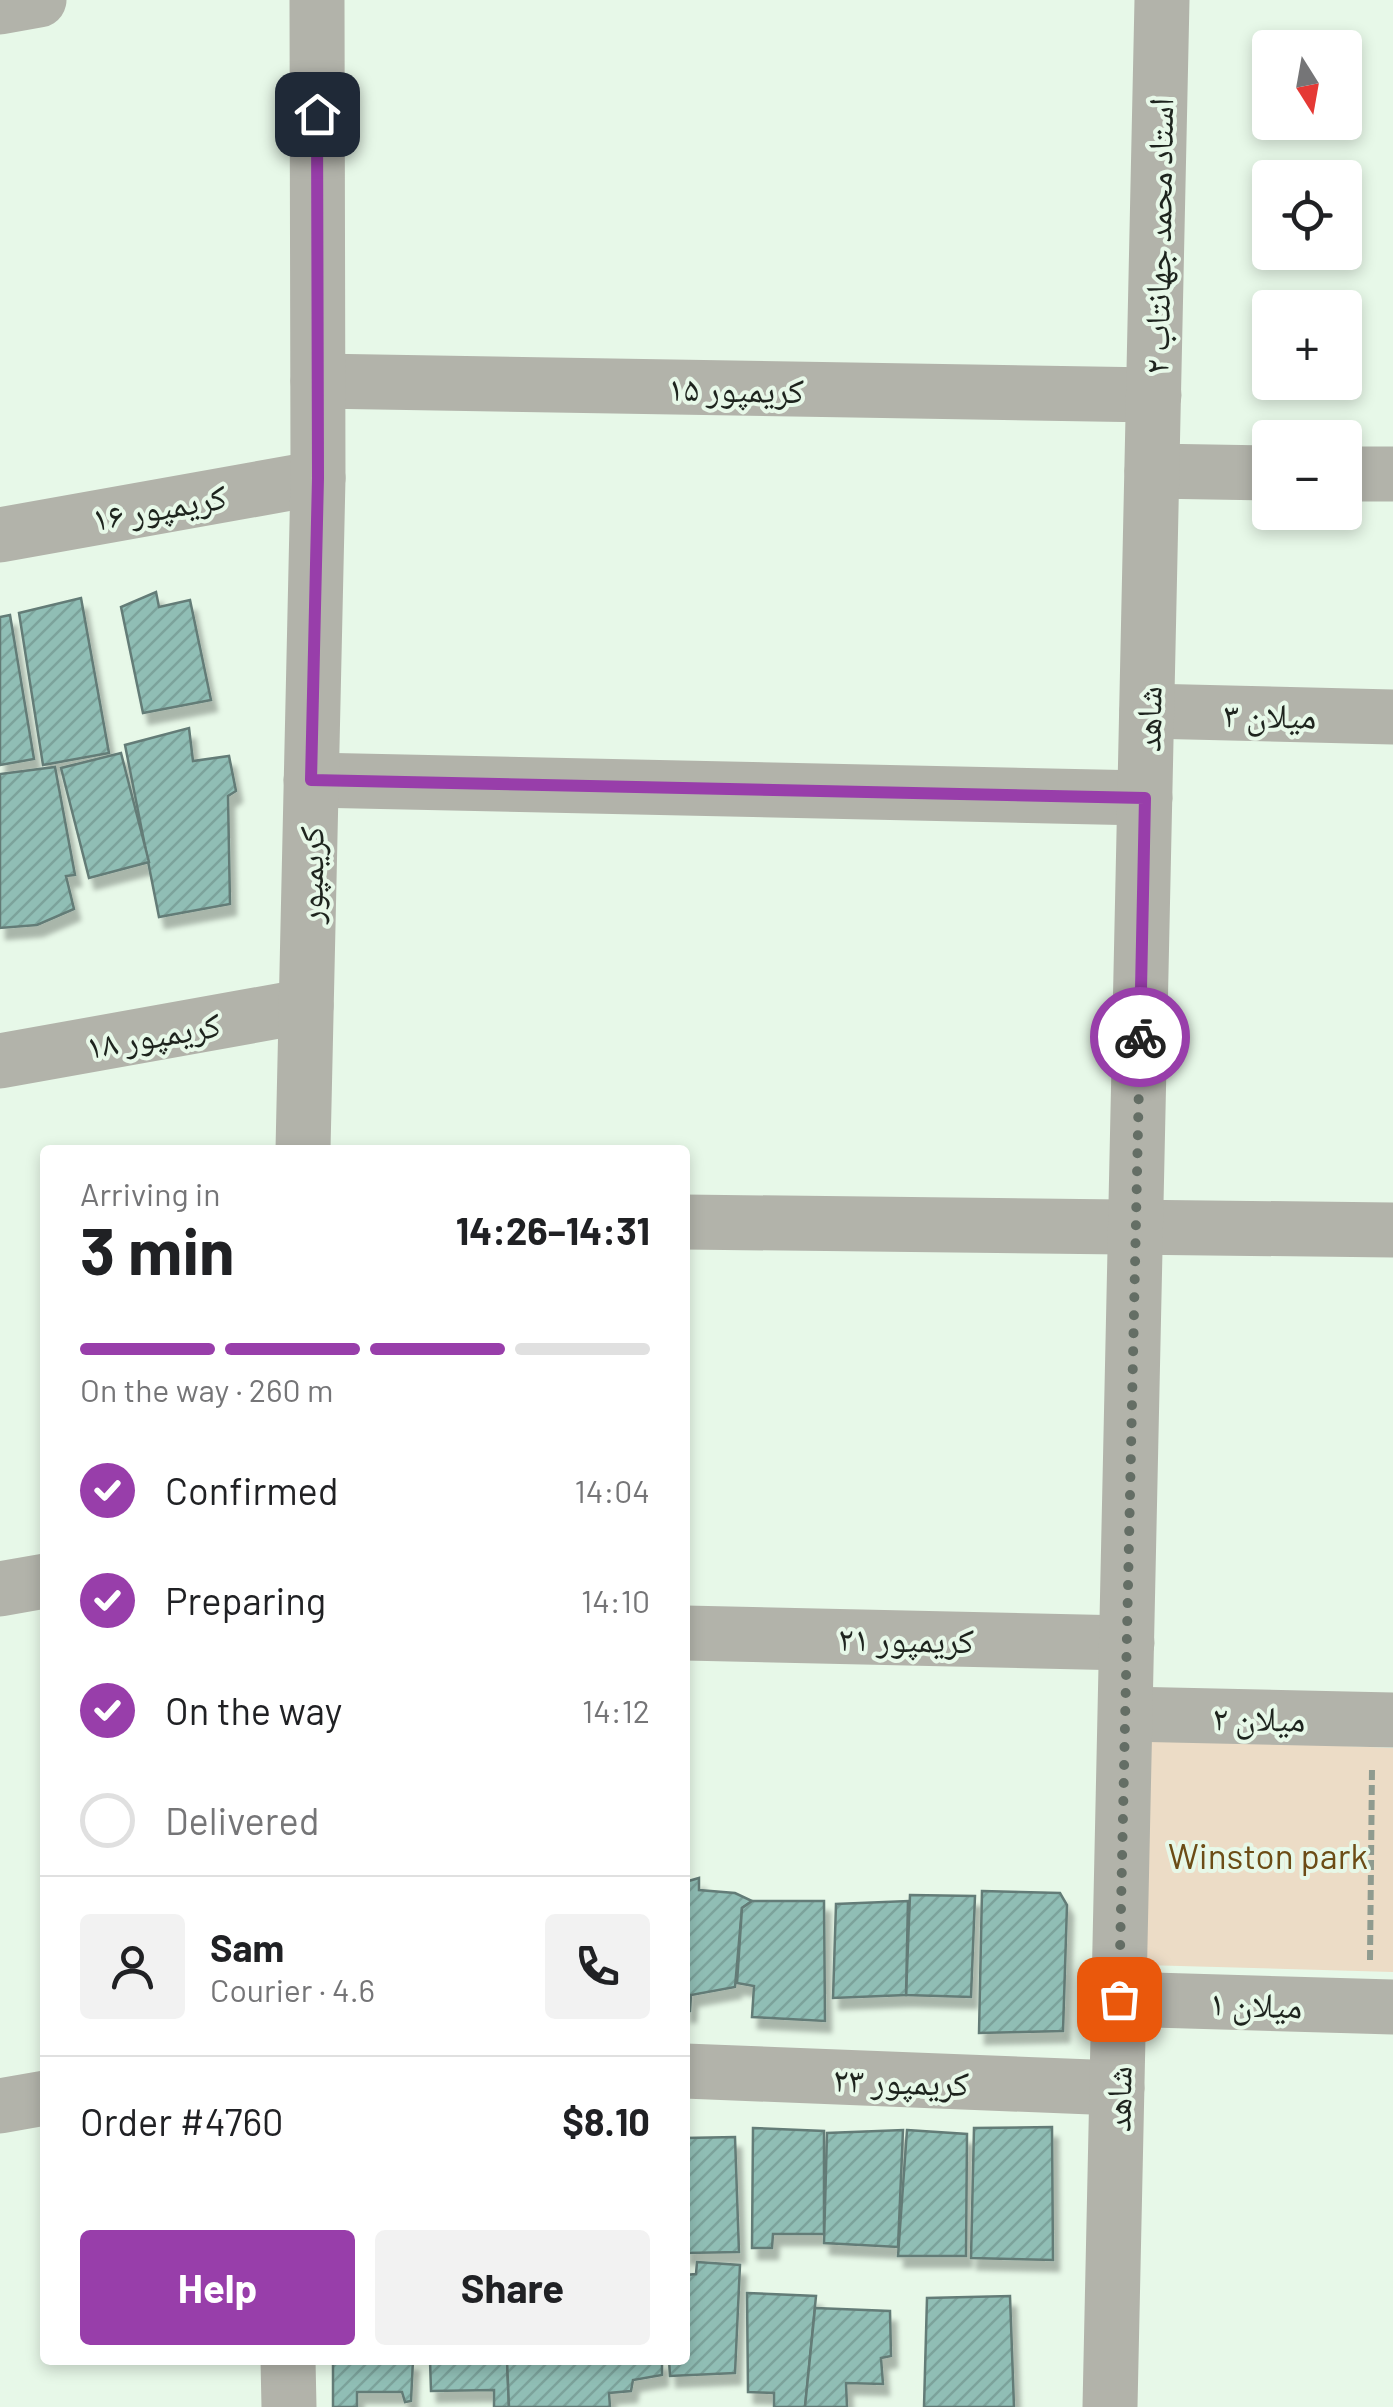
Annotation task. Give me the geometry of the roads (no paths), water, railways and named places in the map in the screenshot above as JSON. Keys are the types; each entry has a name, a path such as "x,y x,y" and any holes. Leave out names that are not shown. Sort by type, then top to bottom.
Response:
{"street":[{"path":"0,7 39,0"},
{"name":"کریمپور","path":"303,1145 318,478 316,0"},
{"name":"استاد محمد جهانتاب ۲","path":"1152,471 1162,0"},
{"name":"کریمپور ۱۵","path":"318,381 1154,396"},
{"path":"1152,471 1252,473"},
{"name":"شاهد","path":"1110,2407 1152,471"},
{"path":"1362,474 1393,474"},
{"name":"کریمپور ۱۶","path":"0,535 318,478"},
{"name":"میلان ۳","path":"1147,711 1393,717"},
{"path":"311,780 1145,798"},
{"name":"کریمپور ۱۸","path":"0,1061 306,1006"},
{"path":"690,1222 1393,1230"},
{"path":"0,1590 40,1582"},
{"name":"کریمپور ۲۱","path":"690,1633 1127,1643"},
{"name":"میلان ۲","path":"1126,1714 1383,1720"},
{"name":"میلان ۱","path":"1119,1999 1382,2007"},
{"name":"کریمپور ۲۳","path":"690,2072 1117,2088"},
{"path":"0,2106 40,2099"},
{"path":"288,2365 289,2407"}],"park label":[{"name":"Winston park","path":"1268,1855"}]}
